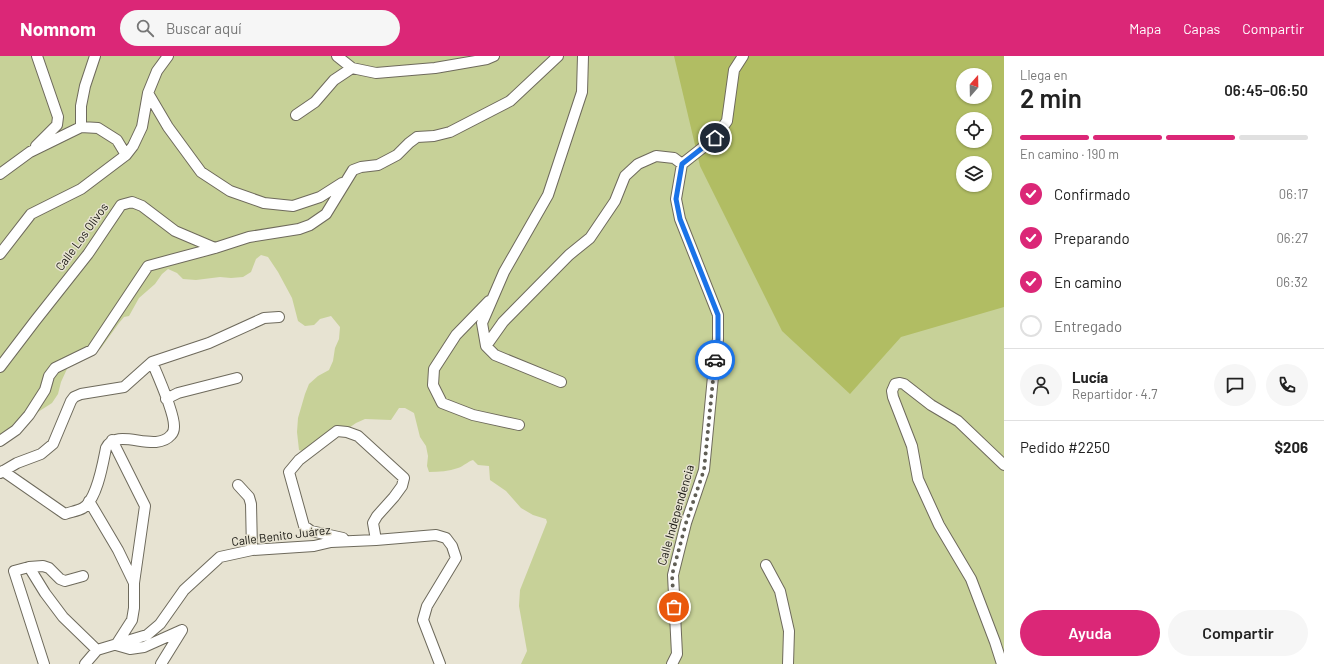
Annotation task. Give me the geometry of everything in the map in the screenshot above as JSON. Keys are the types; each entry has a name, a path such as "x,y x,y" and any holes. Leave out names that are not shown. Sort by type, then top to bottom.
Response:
{"street":[{"path":"0,174 30,152 57,125 58,117 37,56"},
{"path":"81,127 81,106 85,86 95,56"},
{"path":"0,254 31,214 80,189 126,155 133,146 142,127 148,93 157,71 168,56"},
{"path":"337,56 352,68 376,73 435,68 487,59 494,56"},
{"path":"0,441 16,430 29,415 45,390 49,376 55,368 92,350 148,266 249,237 298,229 310,225 326,214 353,170 361,167 378,165 397,154 417,137 434,136 450,132 510,101 558,56"},
{"path":"561,382 495,355 486,346 482,323 504,272 548,195 582,92 583,56"},
{"path":"486,346 502,322 569,256 590,238 614,201 625,176 638,164 656,156 674,158 682,164 715,138 727,121 737,56"},
{"path":"734,70 743,56"},
{"path":"296,115 315,102 334,80 352,68"},
{"path":"148,93 168,127 201,172 230,191 264,203 293,206 320,197 345,181"},
{"path":"30,152 81,127 98,128 111,136 117,140 126,155"},
{"name":"Calle Independencia","path":"672,664 677,654 672,575 686,523 704,470 718,339 718,315 680,219 676,199 682,164"},
{"name":"Calle Los Olivos","path":"0,368 88,254 121,205 132,202 142,206 175,231 215,248"},
{"path":"494,295 456,335 434,369 433,385 442,403 473,415 519,425"},
{"path":"152,362 170,407 174,426 172,433 167,440 158,442 122,439 112,440 106,448 99,481 89,501 83,508 65,514 1,472 17,463 41,454 53,444 74,396 124,387 152,362 209,343 264,318 279,317"},
{"path":"166,399 178,393 237,378"},
{"path":"1002,664 971,579 940,524 918,479 912,446 893,397 892,391 895,384 904,384 931,405 958,421 1004,465"},
{"path":"376,540 373,523 402,486 404,478 358,436 347,432 337,431 299,460 289,472 304,526 311,531 358,541 376,540 436,535 446,538 452,546 456,558 427,606 423,620 440,664"},
{"path":"112,440 145,506 134,583 134,608 132,620 116,645 130,649 144,647 182,630 161,664"},
{"path":"238,485 248,497 251,504 252,550"},
{"path":"89,501 118,550 134,583"},
{"name":"Calle Benito Juárez","path":"97,650 148,635 160,624 184,590 220,557 252,550 314,546 331,542 358,541"},
{"path":"766,565 780,591 789,631 788,664"},
{"path":"29,566 45,593 63,617 97,650 85,664"},
{"path":"44,664 14,571 29,566 43,566 49,568 60,579 65,581 83,576"}],"green space":[{"path":"0,56 1004,56 1004,664 521,664 527,651 519,606 520,590 547,522 546,519 533,515 521,508 506,491 490,480 489,466 478,465 473,460 455,469 429,472 427,466 428,456 426,446 420,437 414,413 405,408 399,408 391,420 365,419 356,423 311,454 299,450 297,432 298,418 305,394 309,384 318,376 329,370 339,339 340,327 331,316 320,319 314,325 305,326 298,321 292,298 278,272 268,257 261,255 256,259 251,272 243,277 220,277 196,280 183,279 177,273 168,269 162,274 155,284 139,298 129,316 124,317 101,348 93,354 72,358 61,382 58,394 52,403 0,435"},
{"path":"674,56 1004,56 1004,307 901,337 850,394 782,331 700,166"}],"way so far":[{"path":"674,607 672,575 686,523 704,470 715,360"}],"route":[{"path":"715,138 682,164 676,199 680,219 718,315 718,339 715,360"}]}
